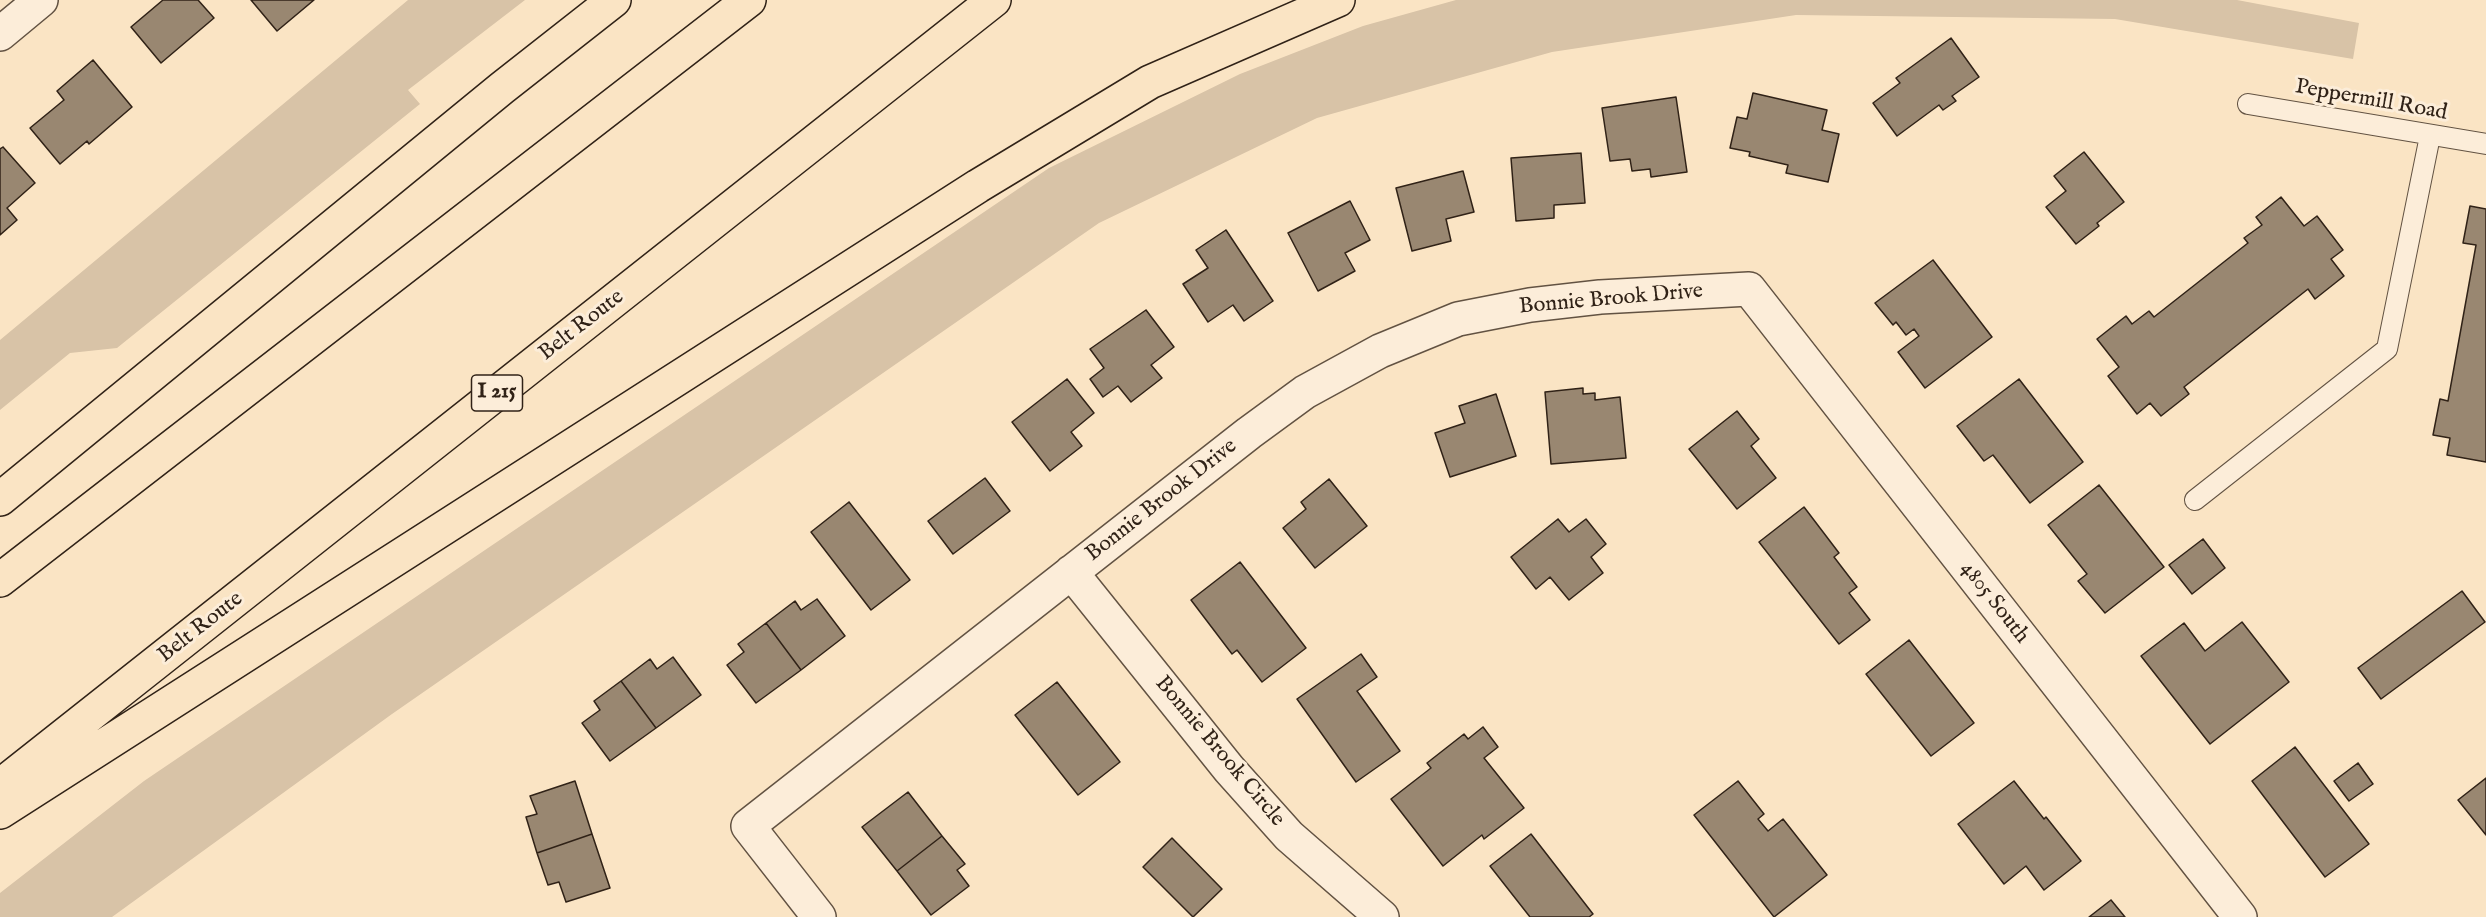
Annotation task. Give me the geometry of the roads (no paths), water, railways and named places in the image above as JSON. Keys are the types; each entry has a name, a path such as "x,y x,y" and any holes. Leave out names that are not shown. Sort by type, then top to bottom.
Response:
{"highway":[{"path":"0,499 502,88 614,0"},
{"path":"0,580 749,0"},
{"name":"Belt Route","path":"0,786 994,0"},
{"path":"0,812 988,180 1150,82 1338,0"}],"street":[{"path":"0,34 41,0"},
{"name":"Bonnie Brook Drive","path":"819,917 748,826 1249,433 1305,392 1380,351 1458,320 1530,305 1600,297 1749,289"},
{"name":"4805 South","path":"1749,289 2240,917"},
{"name":"Bonnie Brook Circle","path":"1071,572 1229,769 1289,836 1382,917"}],"lane":[{"name":"Peppermill Road","path":"2247,104 2486,144"},
{"path":"2195,500 2387,349 2430,136"}]}
